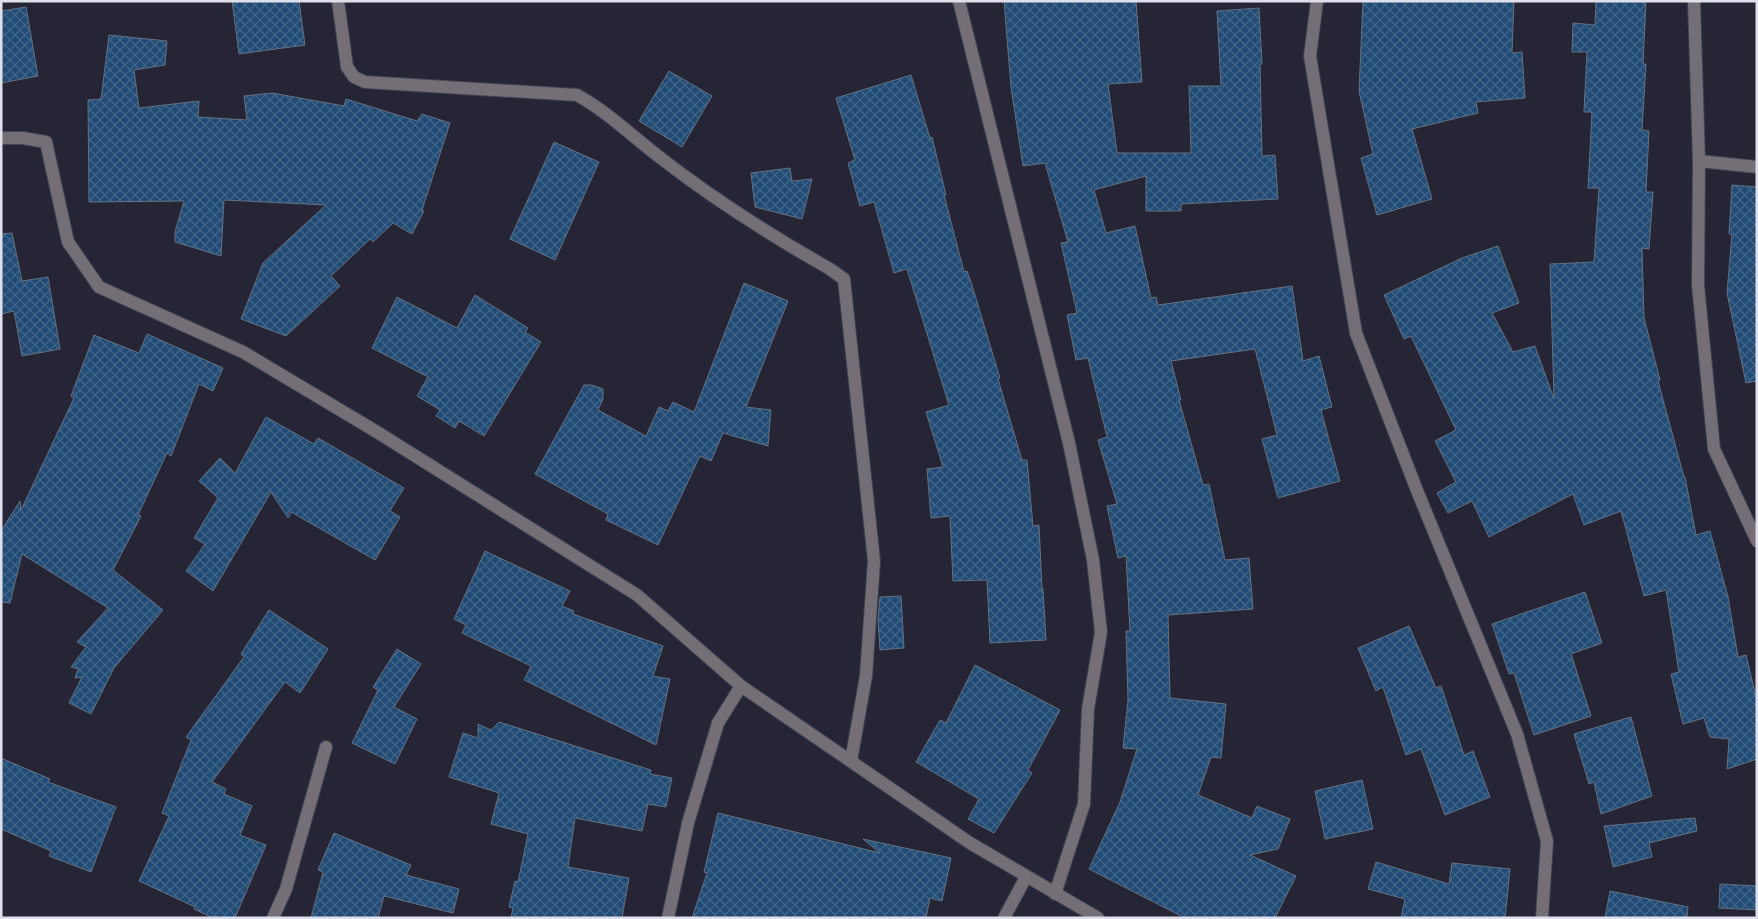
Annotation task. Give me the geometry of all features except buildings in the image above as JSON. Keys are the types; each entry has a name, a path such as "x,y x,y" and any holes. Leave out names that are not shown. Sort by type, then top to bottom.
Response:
{"street":[{"path":"338,1 347,67 354,76 365,82 577,95 592,104 734,212 844,279 874,561 866,676 851,761"},
{"path":"959,1 1069,443 1093,560 1101,632 1088,709 1084,804 1055,894"},
{"path":"1317,1 1310,56 1356,333 1418,493 1518,734 1547,841 1542,918"},
{"path":"1694,1 1699,161 1698,284 1714,449 1757,541"},
{"path":"1,138 23,138 46,142 68,242 99,288 243,352 377,432 637,595 741,686 970,843 1098,918"},
{"path":"1699,161 1757,167"},
{"path":"668,918 688,823 718,723 741,686"},
{"path":"273,918 286,889 326,747"},
{"path":"1004,918 1026,877"}]}
